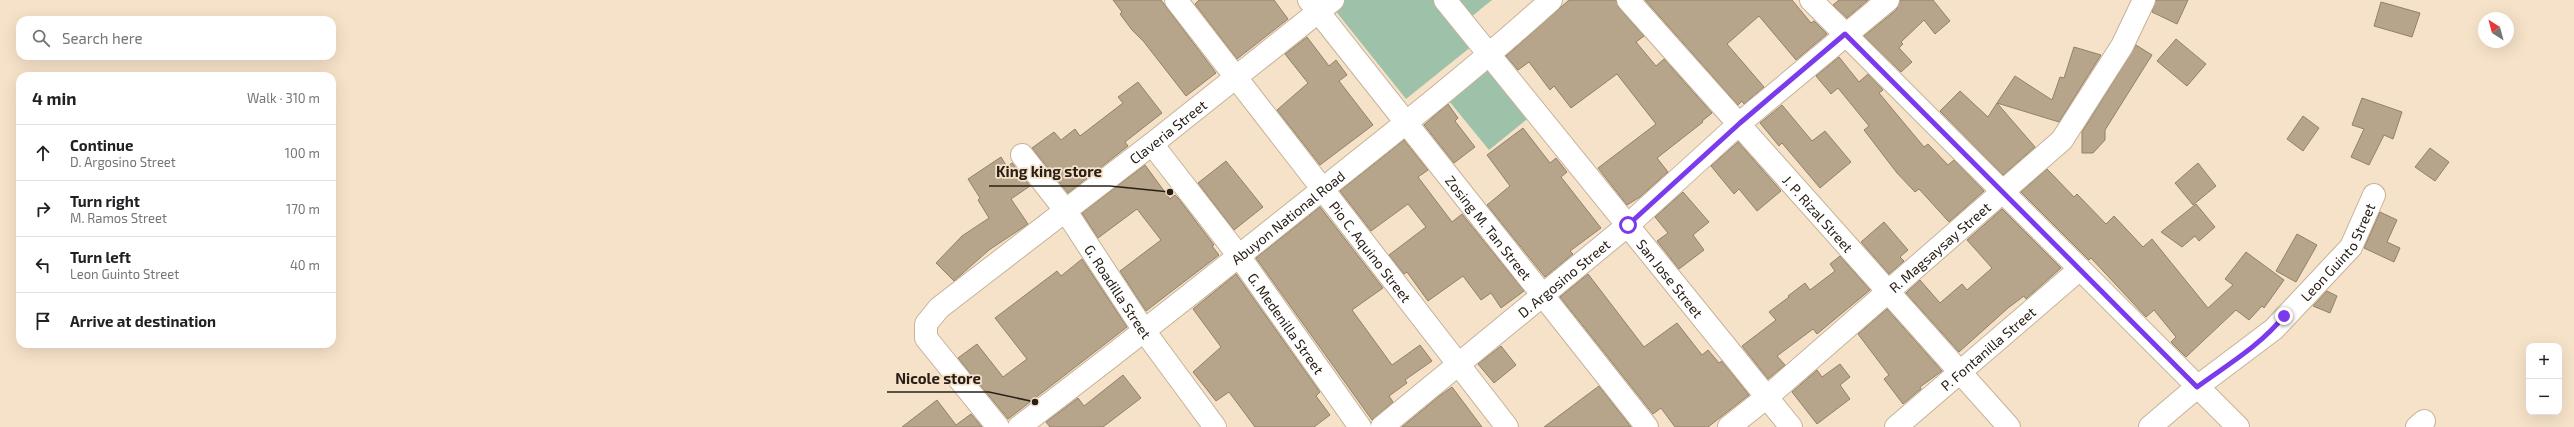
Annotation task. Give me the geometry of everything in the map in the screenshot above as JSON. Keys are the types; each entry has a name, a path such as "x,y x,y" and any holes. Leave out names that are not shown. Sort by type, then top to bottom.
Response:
{"street":[{"name":"Pio C. Aquino Street","path":"1176,0 1460,364 1507,427"},
{"name":"San Jose Street","path":"1445,0 1791,427"},
{"name":"Abuyon National Road","path":"1019,427 1145,332 1405,123 1489,54 1551,0"},
{"name":"J. P. Rizal Street","path":"1628,0 1740,123 2009,427"},
{"path":"1811,0 2002,193 2238,427"},
{"name":"D. Argosino Street","path":"1382,427 1460,364 1541,294 1628,225 1740,123 1845,34 1888,0"},
{"name":"R. Magsaysay Street","path":"1730,427 1767,397 2062,140 2122,46 2144,0"},
{"name":"Claveria Street","path":"998,427 926,338 926,324 939,308 1152,144 1236,76 1320,4"},
{"name":"Zosing M. Tan Street","path":"1320,4 1405,123 1647,427"},
{"name":"G. Medenilla Street","path":"1152,144 1239,256 1360,427"},
{"name":"G. Roadilla Street","path":"1022,155 1065,210 1145,332 1215,427"},
{"name":"Leon Guinto Street","path":"2150,427 2197,387 2274,329 2351,247 2374,196"},
{"name":"P. Fontanilla Street","path":"1896,427 2080,269"}],"green space":[{"path":"1345,0 1435,0 1472,46 1406,99 1334,9"},
{"path":"1457,0 1492,0 1471,17"},
{"path":"1492,66 1532,115 1489,150 1449,101"}],"building":[{"path":"1113,0 1161,0 1216,73 1186,96 1144,42 1132,30 1120,14 1122,12"},
{"path":"1199,0 1274,0 1288,19 1237,59 1195,4"},
{"path":"1569,0 1616,0 1619,8 1644,36 1636,42 1656,66 1664,59 1712,113 1702,121 1703,122 1657,158 1668,172 1640,197 1627,205 1598,168 1656,124 1617,74 1571,108 1554,86 1550,90 1529,62 1518,70 1506,56"},
{"path":"1645,0 1792,0 1811,23 1814,21 1827,34 1796,60 1759,16 1727,44 1764,87 1744,104 1742,101 1738,105"},
{"path":"1839,0 1868,0 1847,18 1833,5"},
{"path":"1900,0 1933,0 1950,21 1935,34 1924,20 1901,42 1903,44 1899,48 1912,62 1901,72 1864,36 1896,10"},
{"path":"2156,0 2188,0 2177,24 2152,12"},
{"path":"2381,2 2420,13 2412,37 2374,26"},
{"path":"1307,37 1329,66 1336,60 1347,75 1339,81 1373,125 1320,165 1277,110 1308,83 1285,54"},
{"path":"2176,39 2206,64 2187,86 2157,61"},
{"path":"2136,45 2152,55 2105,130 2105,140 2093,153 2082,153 2082,132"},
{"path":"2074,47 2101,55 2059,122 1997,103 2015,76 2052,100 2060,77 2064,78"},
{"path":"1839,57 1859,82 1868,74 1883,90 1879,93 1924,147 1928,144 1948,165 1954,160 1984,191 1949,222 1919,189 1915,192 1897,173 1864,130 1869,126 1838,88 1831,94 1816,76"},
{"path":"1138,82 1162,113 1125,142 1128,146 1068,193 1032,148 1054,132 1061,140 1075,129 1080,136 1123,103 1118,97"},
{"path":"1960,91 1988,117 1997,103 2035,147 2003,175 1940,111"},
{"path":"2362,98 2402,112 2393,139 2384,135 2369,165 2351,157 2364,129 2352,125"},
{"path":"1448,104 1458,118 1455,121 1475,147 1454,163 1424,125"},
{"path":"1782,105 1812,141 1825,131 1851,162 1820,188 1782,143 1779,146 1760,123"},
{"path":"2303,116 2319,128 2303,151 2287,139"},
{"path":"1523,128 1550,163 1556,158 1567,172 1561,177 1601,228 1570,251 1573,254 1545,277 1487,205 1510,186 1487,155"},
{"path":"1404,140 1428,170 1418,177 1452,222 1462,214 1524,291 1501,308 1491,293 1481,300 1463,276 1428,301 1407,272 1404,274 1389,255 1426,227 1408,204 1371,231 1340,191"},
{"path":"1738,142 1781,191 1757,211 1739,189 1734,194 1711,166"},
{"path":"2430,148 2449,162 2435,181 2415,167"},
{"path":"1001,157 1007,167 1012,163 1030,186 1011,199 1028,224 989,250 954,281 936,263 962,236 989,218 978,200 980,198 968,179"},
{"path":"1226,161 1263,207 1234,230 1198,183"},
{"path":"2198,163 2216,186 2193,205 2175,183"},
{"path":"1145,165 1170,199 1175,195 1178,198 1214,245 1212,246 1219,255 1146,311 1120,271 1161,240 1137,209 1098,238 1082,213"},
{"path":"2047,169 2074,197 2077,194 2106,224 2114,216 2143,247 2152,239 2208,308 2233,285 2225,279 2246,252 2284,280 2264,308 2262,306 2249,320 2236,310 2186,357 2171,342 2176,337 2154,310 2146,317 2091,258 2089,260 2021,192"},
{"path":"1683,192 1709,222 1693,235 1704,250 1679,269 1657,241 1668,233 1655,217"},
{"path":"2196,204 2215,227 2199,241 2195,236 2182,247 2161,232"},
{"path":"1320,207 1383,288 1352,310 1392,365 1420,345 1432,361 1405,380 1407,383 1389,396 1393,402 1372,420 1256,258"},
{"path":"2002,209 2061,268 2026,299 2024,296 2008,308 1959,352 1906,293 1920,280 1940,303 1962,284 1967,290 1992,268 1967,240"},
{"path":"2380,212 2397,220 2387,242 2400,248 2394,262 2364,248"},
{"path":"1884,222 1908,250 1900,257 1904,261 1889,274 1861,242"},
{"path":"2297,234 2317,245 2296,282 2276,271"},
{"path":"1840,256 1870,290 1817,334 1813,329 1777,356 1785,365 1768,379 1742,346 1776,320 1769,312 1789,297 1788,296 1805,283 1810,290 1835,271 1830,264"},
{"path":"1082,259 1127,327 1008,419 958,358 977,344 1003,377 1027,359 995,318 1057,271 1061,276"},
{"path":"1236,274 1320,392 1316,396 1330,415 1314,427 1255,427 1229,392 1216,401 1193,372 1221,347 1193,309"},
{"path":"1588,274 1644,347 1677,323 1702,355 1708,350 1719,363 1722,361 1749,395 1708,427 1675,427 1661,408 1653,414 1560,297"},
{"path":"2327,291 2337,296 2330,313 2313,306"},
{"path":"1887,309 1942,371 1920,387 1921,389 1903,404 1884,379 1889,375 1858,334"},
{"path":"1501,346 1516,365 1494,383 1478,364"},
{"path":"1840,364 1850,377 1840,385 1850,399 1817,424 1792,392 1817,370 1822,377"},
{"path":"1123,375 1141,398 1103,427 1050,427 1046,422 1078,398 1084,406"},
{"path":"1599,386 1631,427 1544,427"},
{"path":"1452,387 1482,427 1402,427 1438,397"},
{"path":"937,400 956,425 971,414 982,427 902,427"}],"place":[{"name":"King king store","path":"1170,192"},
{"name":"Nicole store","path":"1035,402"}],"route":[{"path":"1628,225 1740,123 1845,34 2197,387 2258,343 2274,329 2284,316"}]}
